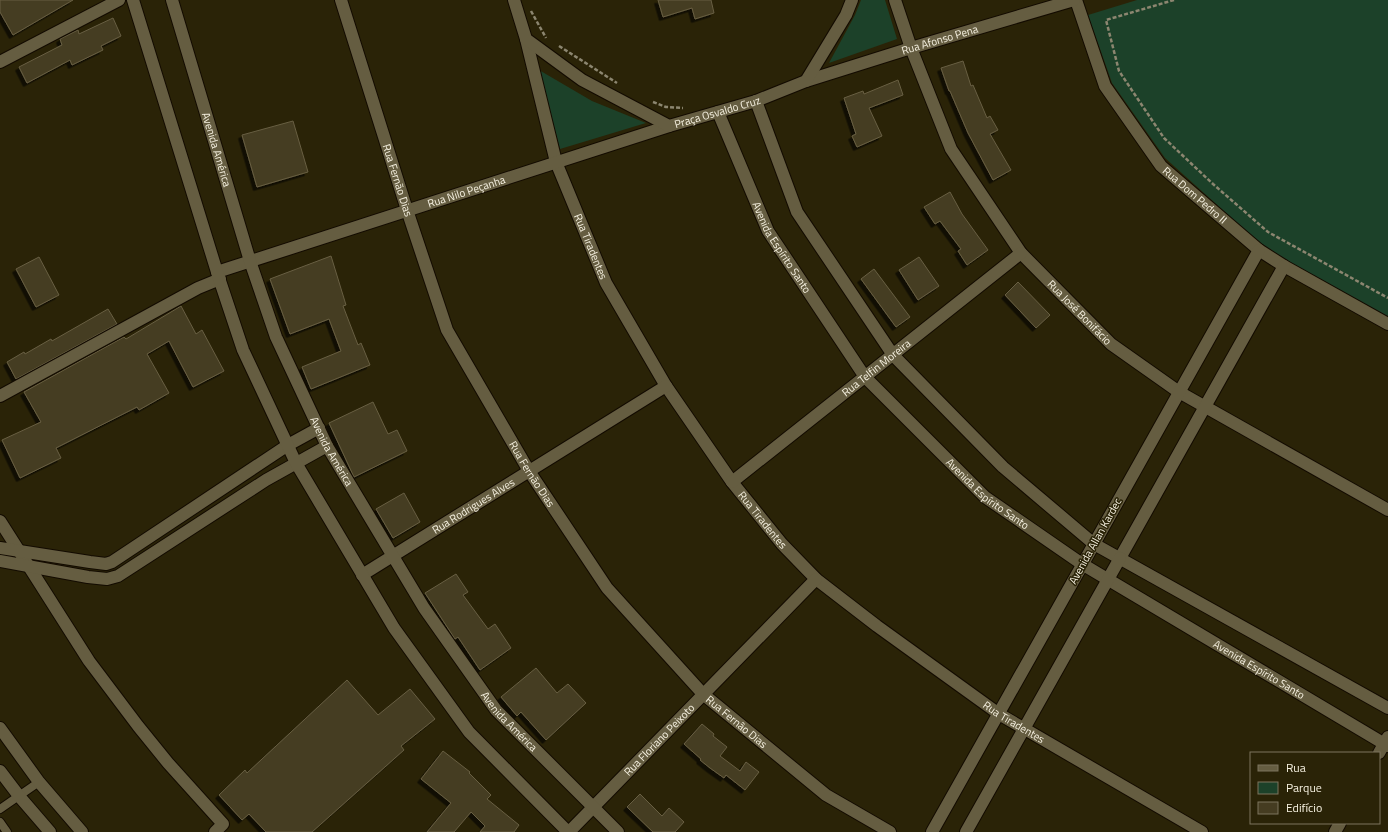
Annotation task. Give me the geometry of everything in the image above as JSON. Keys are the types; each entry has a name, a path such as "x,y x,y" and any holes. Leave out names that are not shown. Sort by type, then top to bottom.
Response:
{"street":[{"path":"0,62 119,0"},
{"path":"133,0 218,275 243,350 296,463 394,628 469,732 569,832"},
{"name":"Avenida América","path":"172,0 250,261 276,337 327,446 424,608 496,710 618,832"},
{"name":"Rua Fernão Dias","path":"341,0 407,210 447,330 529,471 607,588 703,694 826,795 890,832"},
{"path":"514,0 526,39"},
{"path":"806,81 846,15 852,0"},
{"name":"Rua José Bonifácio","path":"895,0 911,48 950,149 1021,253 1111,344 1179,392 1388,510"},
{"name":"Rua Afonso Pena","path":"806,81 911,48 1075,0"},
{"name":"Rua Dom Pedro II","path":"1075,0 1105,86 1161,166 1259,250 1284,266 1388,324"},
{"name":"Praça Osvaldo Cruz","path":"526,39 582,80 669,126 756,101 806,81"},
{"name":"Rua Tiradentes","path":"526,39 556,162 606,283 666,386 732,482 782,544 816,579 877,626 999,714 1202,832"},
{"path":"756,101 796,212 893,355 1002,467 1094,544 1388,708"},
{"name":"Avenida Espírito Santo","path":"718,112 768,231 866,377 985,497 1082,564 1385,745"},
{"name":"Rua Nilo Peçanha","path":"0,396 198,288 218,275 250,261 669,126"},
{"name":"Avenida Allan Kardec","path":"932,832 1259,250"},
{"name":"Rua Telfin Moreira","path":"732,482 1021,253"},
{"path":"966,832 1284,266"},
{"name":"Rua Rodrigues Alves","path":"362,575 666,386"},
{"path":"0,548 106,564 112,562 288,445 319,428"},
{"path":"0,561 29,565 88,577 107,578 118,576 266,480 327,446"},
{"path":"0,520 89,661 168,763 223,824 215,832"},
{"name":"Rua Floriano Peixoto","path":"569,832 816,579"},
{"path":"0,728 39,782 82,832"},
{"path":"0,771 50,832"}],"lane":[{"path":"0,809 39,782"},
{"path":"0,822 7,832"}],"path":[{"path":"1174,0 1106,20 1119,71 1164,138 1213,184 1268,232 1388,298"},
{"path":"529,5 530,10 547,38"},
{"path":"553,42 622,87"},
{"path":"648,101 666,107 686,109"}],"green space":[{"path":"861,0 885,0 897,39 829,63 855,15"},
{"path":"1137,0 1388,0 1388,318 1265,248 1165,158 1112,83 1088,15"},
{"path":"539,70 592,101 646,123 560,149"}],"building":[{"path":"0,0 73,0 13,35 0,12"},
{"path":"658,0 711,0 714,13 695,19 692,8 663,17"},
{"path":"113,18 121,36 101,46 103,50 72,65 70,60 27,83 19,67 62,45 60,39 78,30 79,34"},
{"path":"963,61 971,86 973,85 987,118 990,116 998,130 990,134 1011,170 993,180 968,133 949,91 941,68"},
{"path":"898,80 903,95 869,108 882,136 857,147 852,136 856,134 844,98 863,91 864,94"},
{"path":"293,121 308,172 257,187 242,135"},
{"path":"950,192 962,214 988,250 967,265 958,251 961,249 940,221 935,224 924,207"},
{"path":"331,256 346,305 343,306 358,345 361,343 370,365 311,389 302,367 341,351 329,319 290,334 270,279"},
{"path":"39,257 59,295 36,307 16,269"},
{"path":"919,257 939,286 918,300 899,270"},
{"path":"874,269 910,317 896,327 861,279"},
{"path":"1018,282 1050,315 1036,328 1005,295"},
{"path":"181,306 196,334 202,330 224,371 193,387 169,341 147,354 169,393 139,410 137,407 56,448 61,458 20,478 2,440 41,422 24,392 124,337 126,339"},
{"path":"108,309 117,324 16,379 7,362 24,352 25,354 51,339 52,341"},
{"path":"373,402 388,434 397,430 407,451 354,477 329,423"},
{"path":"404,493 420,522 393,538 376,509"},
{"path":"456,574 468,592 463,595 488,629 495,624 511,648 480,670 458,637 455,639 425,593"},
{"path":"536,668 557,693 568,684 586,703 546,740 521,712 517,716 501,697"},
{"path":"347,680 378,715 410,689 435,719 401,746 404,750 312,832 266,832 249,814 242,820 219,795 245,770 247,773"},
{"path":"702,724 714,734 713,736 727,747 720,756 740,771 746,762 759,772 745,790 726,775 724,778 710,768 684,744"},
{"path":"443,751 470,772 469,773 491,795 487,799 519,825 514,832 480,832 485,826 471,812 454,832 427,832 451,803 421,779"},
{"path":"640,794 662,816 669,808 684,822 675,832 653,832 627,807"}]}
